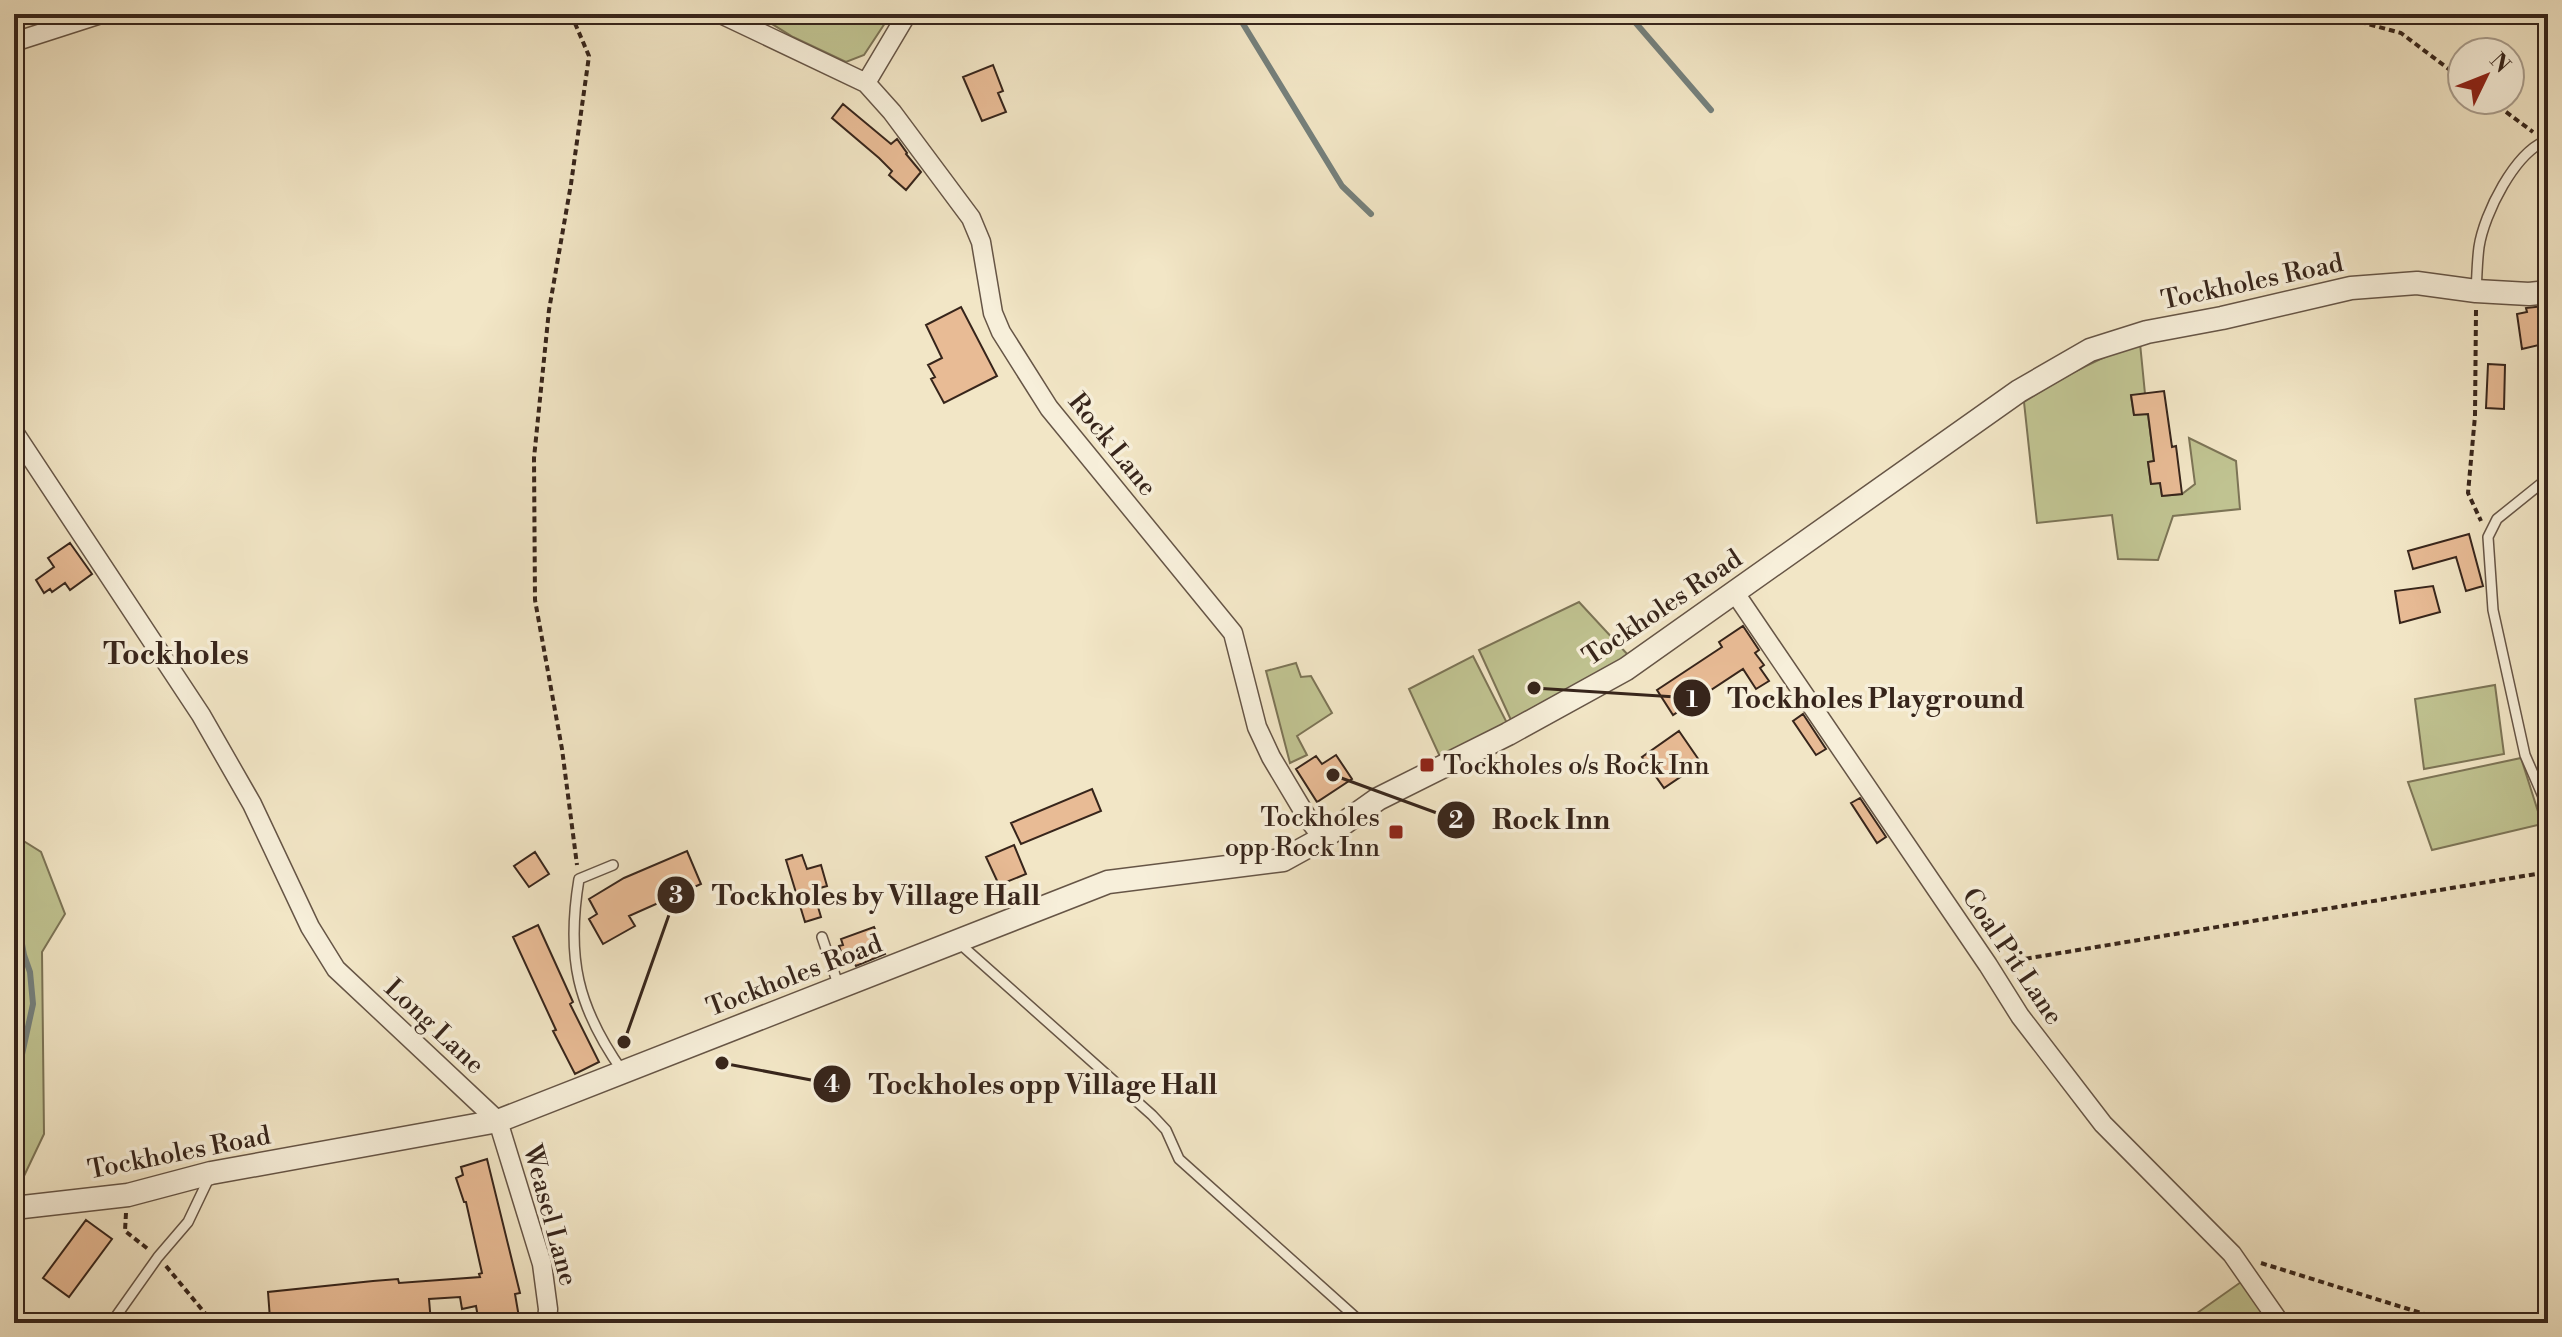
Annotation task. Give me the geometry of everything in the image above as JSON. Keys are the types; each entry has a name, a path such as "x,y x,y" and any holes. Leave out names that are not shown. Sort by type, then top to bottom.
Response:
{"street":[{"path":"14,42 101,14"},
{"path":"721,14 866,83 907,14"},
{"name":"Rock Lane","path":"866,83 892,112 971,218 981,242 993,313 1001,332 1049,408 1233,633 1239,645 1257,727 1271,757 1323,838"},
{"name":"Tockholes Road","path":"14,1208 128,1195 211,1173 498,1121 1108,882 1283,860 1323,838 1378,799 1508,734 1626,669 2019,391 2090,350 2147,332 2351,288 2417,283 2476,291 2548,292"},
{"name":"Long Lane","path":"14,432 201,715 252,804 310,927 336,969 498,1121"},
{"name":"Coal Pit Lane","path":"1735,593 2020,1016 2103,1124 2232,1254 2280,1323"},
{"name":"Weasel Lane","path":"498,1121 542,1264 547,1323"}],"lane":[{"path":"2476,291 2479,244 2496,200 2510,173 2527,153 2546,140"},
{"path":"2548,478 2497,519 2488,537 2493,610 2525,755 2548,808"},
{"path":"613,865 579,879 572,919 573,954 580,984 603,1043 623,1072"},
{"path":"822,937 839,987"},
{"path":"957,941 1152,1115 1166,1130 1179,1159 1362,1323"},
{"path":"112,1322 158,1257 188,1222 211,1173"}],"path":[{"path":"571,14 589,56 549,310 535,444 535,600 562,749 579,879"},
{"path":"1976,14 1987,17 2012,14"},
{"path":"2331,14 2401,33 2446,67"},
{"path":"2512,116 2546,140"},
{"path":"2476,291 2475,416 2468,493 2488,537"},
{"path":"1988,965 2548,872"},
{"path":"125,1231 158,1257 213,1323"},
{"path":"2232,1254 2453,1323"}],"green space":[{"path":"756,14 891,14 864,55 846,62 793,37"},
{"path":"2140,343 2145,394 2131,396 2134,415 2148,414 2154,461 2148,462 2151,484 2160,483 2162,496 2182,494 2195,484 2189,438 2236,461 2240,509 2173,516 2158,560 2118,559 2112,515 2037,523 2024,402 2080,369"},
{"path":"1579,602 1629,656 1511,720 1479,650"},
{"path":"1473,656 1509,727 1441,759 1409,689"},
{"path":"1296,663 1301,677 1311,676 1332,713 1297,736 1307,755 1290,763 1266,671"},
{"path":"2495,685 2504,754 2424,769 2415,699"},
{"path":"2521,758 2542,824 2432,850 2408,782"},
{"path":"14,835 41,852 65,914 42,952 44,1134 14,1197"},
{"path":"2241,1282 2270,1319 2267,1323 2183,1323"}],"building":[{"path":"993,65 1003,91 998,93 1006,112 982,121 963,77"},
{"path":"843,104 891,144 897,139 921,172 906,190 889,175 892,171 879,158 832,118"},
{"path":"2544,306 2548,337 2541,339 2543,344 2522,349 2517,314 2527,312 2526,308"},
{"path":"961,307 997,376 944,403 931,379 935,377 928,365 942,358 926,325"},
{"path":"2488,364 2505,365 2504,409 2486,408"},
{"path":"2164,391 2182,494 2162,496 2160,483 2151,484 2148,462 2154,461 2148,414 2134,415 2131,395"},
{"path":"2469,534 2483,586 2466,591 2456,557 2413,569 2408,551"},
{"path":"70,543 92,574 70,590 65,583 52,592 50,589 44,593 36,580 54,567 48,558"},
{"path":"2433,586 2440,612 2400,623 2395,591"},
{"path":"1743,626 1759,650 1755,653 1764,665 1760,668 1769,681 1756,689 1743,669 1673,715 1657,690 1722,647 1719,642"},
{"path":"1803,714 1826,749 1816,755 1793,721"},
{"path":"1679,731 1701,763 1664,788 1642,757"},
{"path":"1336,755 1352,779 1317,802 1296,769 1316,756 1322,764"},
{"path":"1092,789 1101,811 1021,844 1011,823"},
{"path":"1860,798 1886,837 1877,843 1851,803"},
{"path":"1014,845 1026,874 999,885 986,857"},
{"path":"687,851 701,884 629,916 635,926 603,944 589,919 597,914 589,899 624,878"},
{"path":"535,852 549,874 529,887 514,866"},
{"path":"802,855 807,869 821,865 827,886 813,890 821,917 805,922 786,860"},
{"path":"538,925 573,1002 570,1004 599,1062 575,1074 513,937"},
{"path":"874,927 885,954 856,966 854,962 846,965 839,946 843,945 841,939"},
{"path":"487,1159 520,1293 515,1294 520,1323 479,1323 476,1306 462,1309 460,1297 429,1299 431,1323 407,1323 406,1315 307,1322 306,1317 270,1319 268,1292 398,1279 399,1283 480,1277 482,1273 466,1202 456,1178 463,1175 461,1167"},
{"path":"86,1220 112,1239 69,1297 43,1278"}],"waterway":[{"path":"1237,14 1342,186 1371,214"},
{"path":"1628,14 1711,110"},
{"path":"14,900 30,972 33,1004 14,1091"}],"place":[{"name":"Tockholes Playground","path":"1534,688"},
{"name":"Tockholes o/s Rock Inn","path":"1427,765"},
{"name":"Rock Inn","path":"1333,775"},
{"name":"Tockholes opp Rock Inn","path":"1396,832"},
{"name":"Tockholes by Village Hall","path":"624,1042"},
{"name":"Tockholes opp Village Hall","path":"722,1063"}],"district":[{"name":"Tockholes","path":"176,654"}]}
